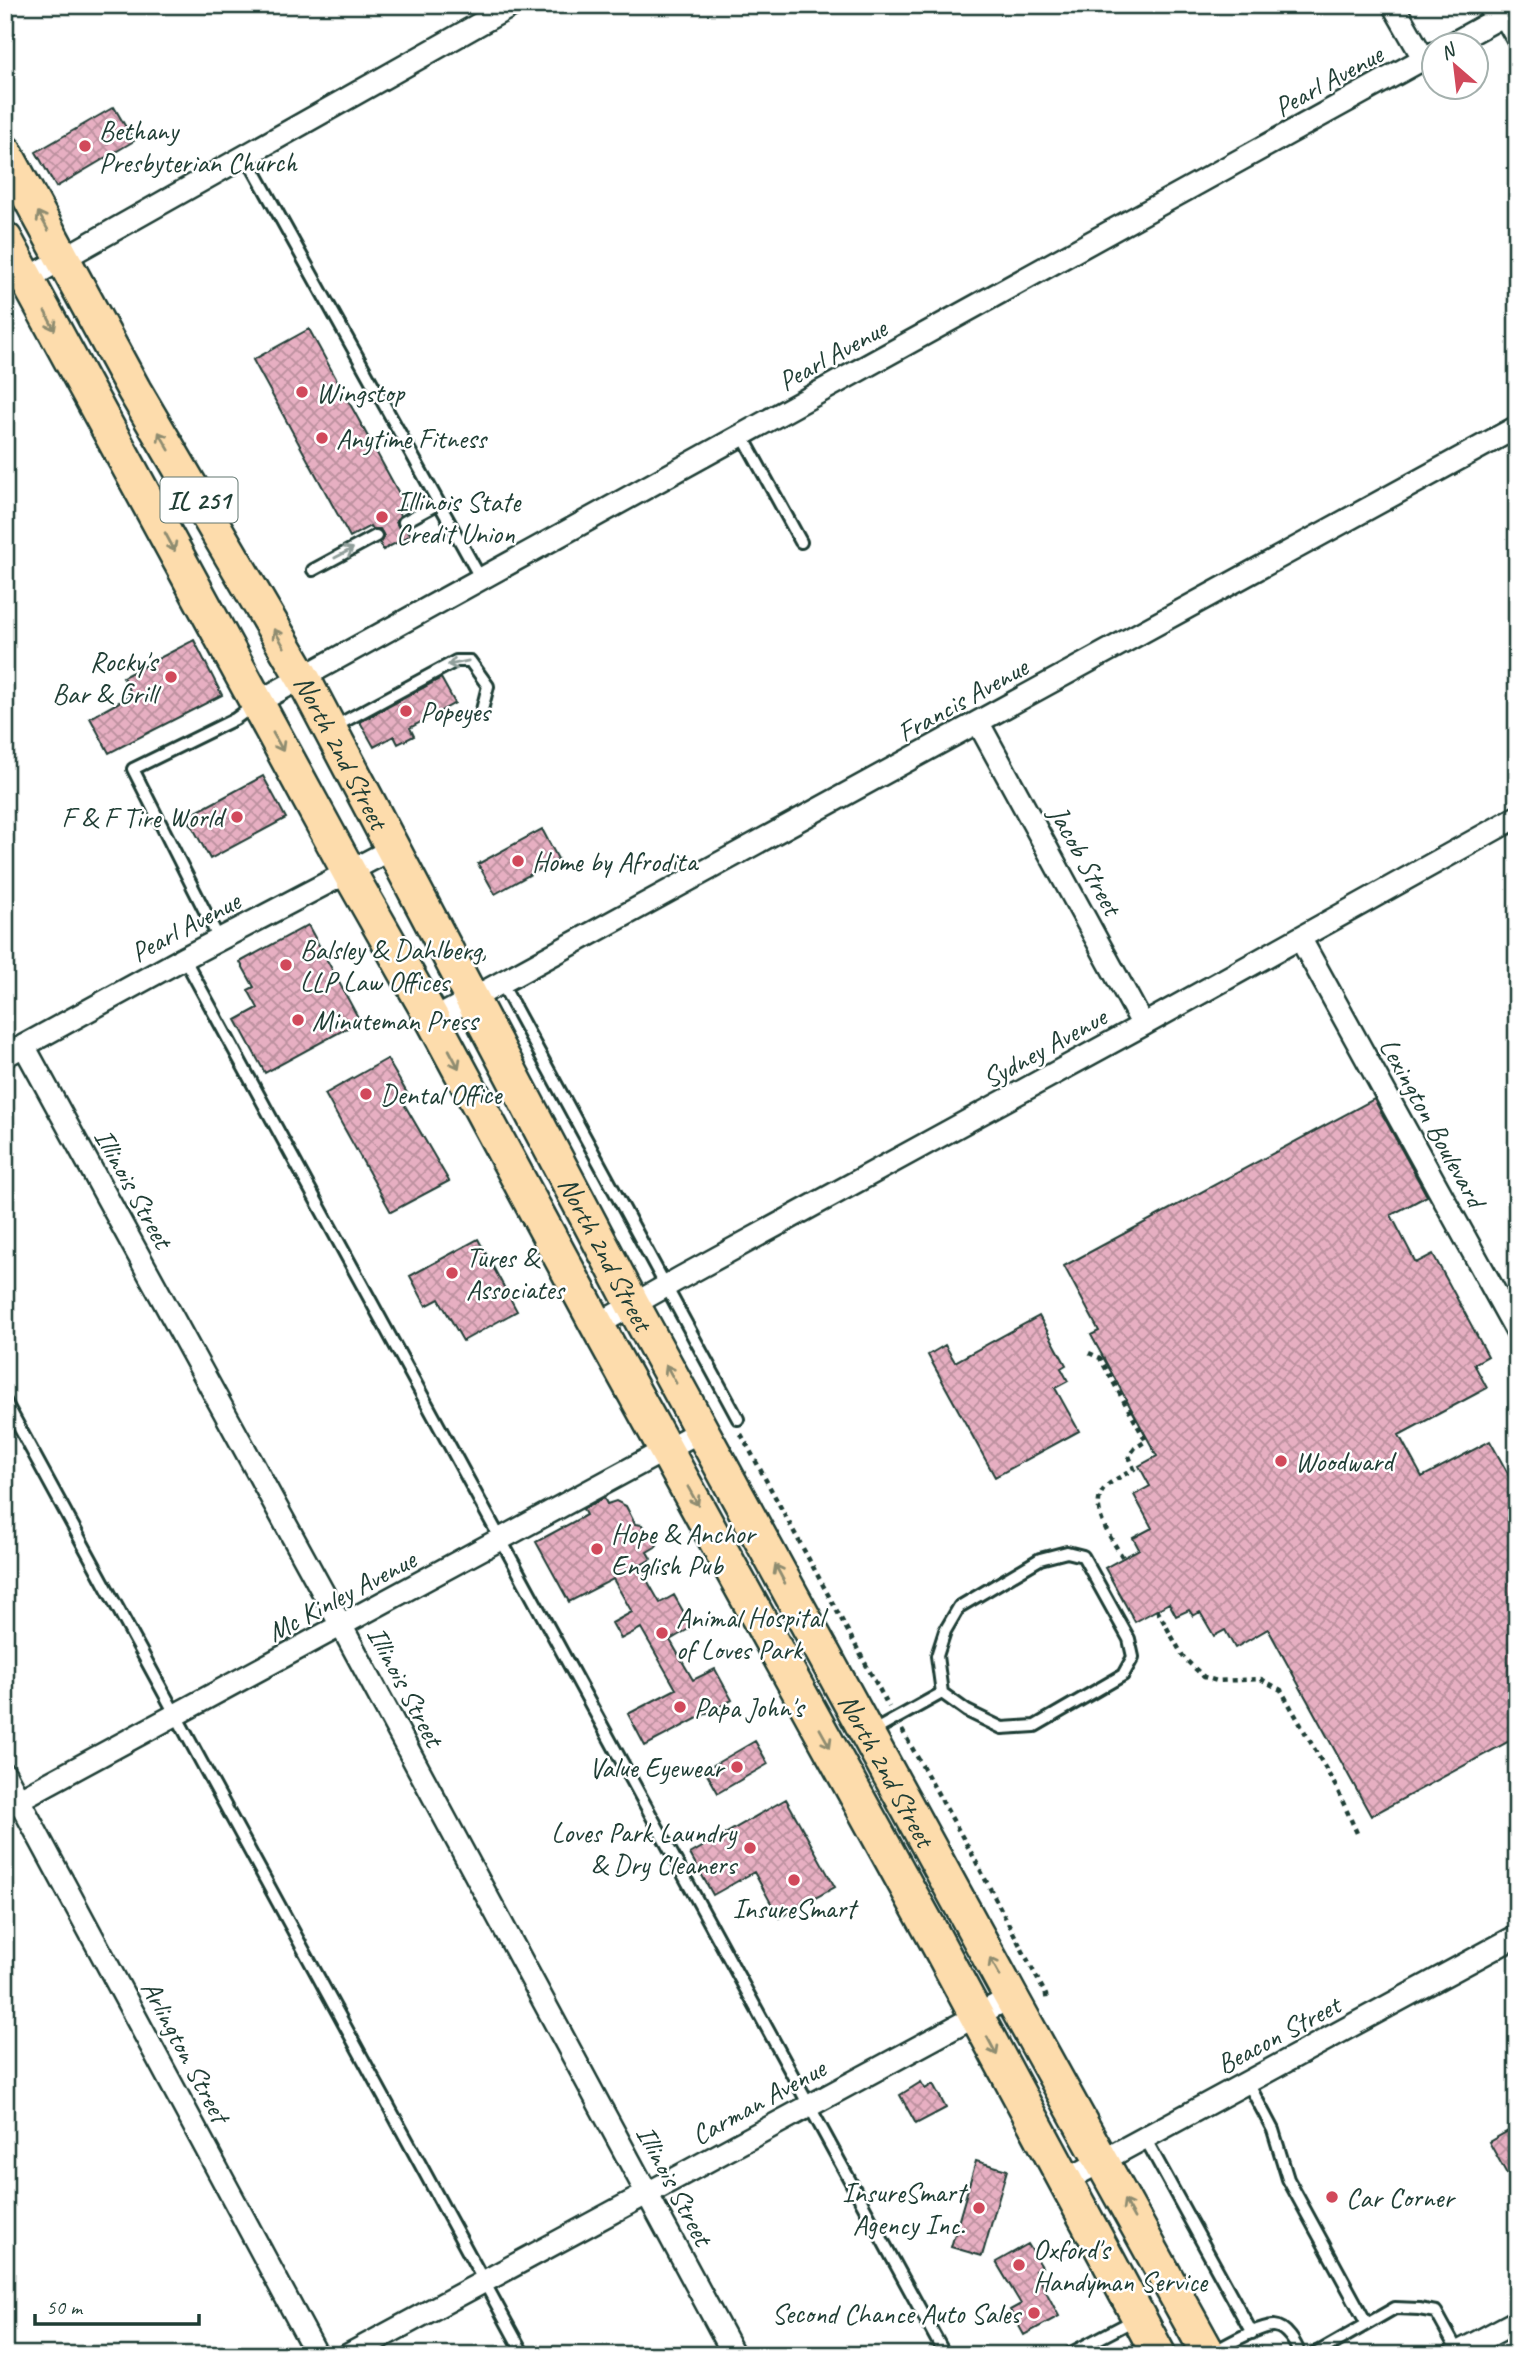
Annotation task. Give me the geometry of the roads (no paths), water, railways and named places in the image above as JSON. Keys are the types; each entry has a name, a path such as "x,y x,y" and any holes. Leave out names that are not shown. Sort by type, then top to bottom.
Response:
{"main road":[{"name":"North 2nd Street","path":"5,152 134,390 303,678 633,1305 702,1430 882,1727 1011,1997 1209,2355"},
{"name":"North 2nd Street","path":"5,239 1159,2355"}],"street":[{"path":"27,279 513,5"},
{"path":"1393,5 1420,43"},
{"path":"1473,32 1511,11 1517,38"},
{"name":"Pearl Avenue","path":"256,703 1420,61"},
{"name":"Francis Avenue","path":"433,1020 1517,428"},
{"name":"Jacob Street","path":"978,722 1143,1025"},
{"name":"Sydney Avenue","path":"597,1325 1517,817"},
{"name":"Pearl Avenue","path":"15,1051 219,939 392,849"},
{"name":"Lexington Boulevard","path":"1300,938 1517,1332"},
{"name":"Illinois Street","path":"15,1051 342,1627 734,2355"},
{"name":"Mc Kinley Avenue","path":"12,1804 702,1430"},
{"name":"Arlington Street","path":"5,1774 12,1804 317,2355"},
{"name":"Beacon Street","path":"1065,2181 1517,1936"},
{"name":"Carman Avenue","path":"348,2355 1011,1997"},
{"path":"1456,2353 1517,2321"}],"lane":[{"path":"246,156 481,579"},
{"path":"742,435 801,542"},
{"path":"404,522 439,503"},
{"path":"313,570 376,536"},
{"path":"330,730 456,661 470,661 488,686 482,710"},
{"path":"219,939 133,769 235,719 256,703"},
{"path":"184,958 945,2355"},
{"path":"502,984 738,1419"},
{"path":"5,1401 524,2355"},
{"path":"1067,1552 1083,1556 1129,1639 1133,1657 1124,1675 1035,1726 1002,1728 967,1712 942,1693 937,1656 945,1631 960,1607 1040,1559 1067,1552"},
{"path":"882,1727 942,1693"},
{"path":"1247,2081 1273,2130 1288,2179 1367,2324"},
{"path":"1145,2137 1252,2333"},
{"path":"1313,2355 1395,2308 1436,2312 1456,2353"},
{"path":"1068,2355 1139,2318"},
{"path":"1209,2355 1252,2333 1274,2326 1286,2332 1300,2355"}],"place":[{"name":"Bethany Presbyterian Church","path":"85,146"},
{"name":"Wingstop","path":"302,392"},
{"name":"Anytime Fitness","path":"322,438"},
{"name":"Illinois State Credit Union","path":"382,517"},
{"name":"Rocky's Bar & Grill","path":"171,677"},
{"name":"Popeyes","path":"406,711"},
{"name":"F & F Tire World","path":"237,817"},
{"name":"Home by Afrodita","path":"518,861"},
{"name":"Balsley & Dahlberg, LLP Law Offices","path":"286,965"},
{"name":"Minuteman Press","path":"298,1020"},
{"name":"Dental Office","path":"366,1094"},
{"name":"Tures & Associates","path":"452,1273"},
{"name":"Woodward","path":"1281,1461"},
{"name":"Hope & Anchor English Pub","path":"597,1549"},
{"name":"Animal Hospital of Loves Park","path":"662,1633"},
{"name":"Papa John's","path":"680,1707"},
{"name":"Value Eyewear","path":"737,1767"},
{"name":"Loves Park Laundry & Dry Cleaners","path":"750,1848"},
{"name":"InsureSmart","path":"794,1880"},
{"name":"Car Corner","path":"1332,2197"},
{"name":"InsureSmart Agency Inc.","path":"979,2208"},
{"name":"Oxford's Handyman Service","path":"1019,2265"},
{"name":"Second Chance Auto Sales","path":"1034,2313"}]}
